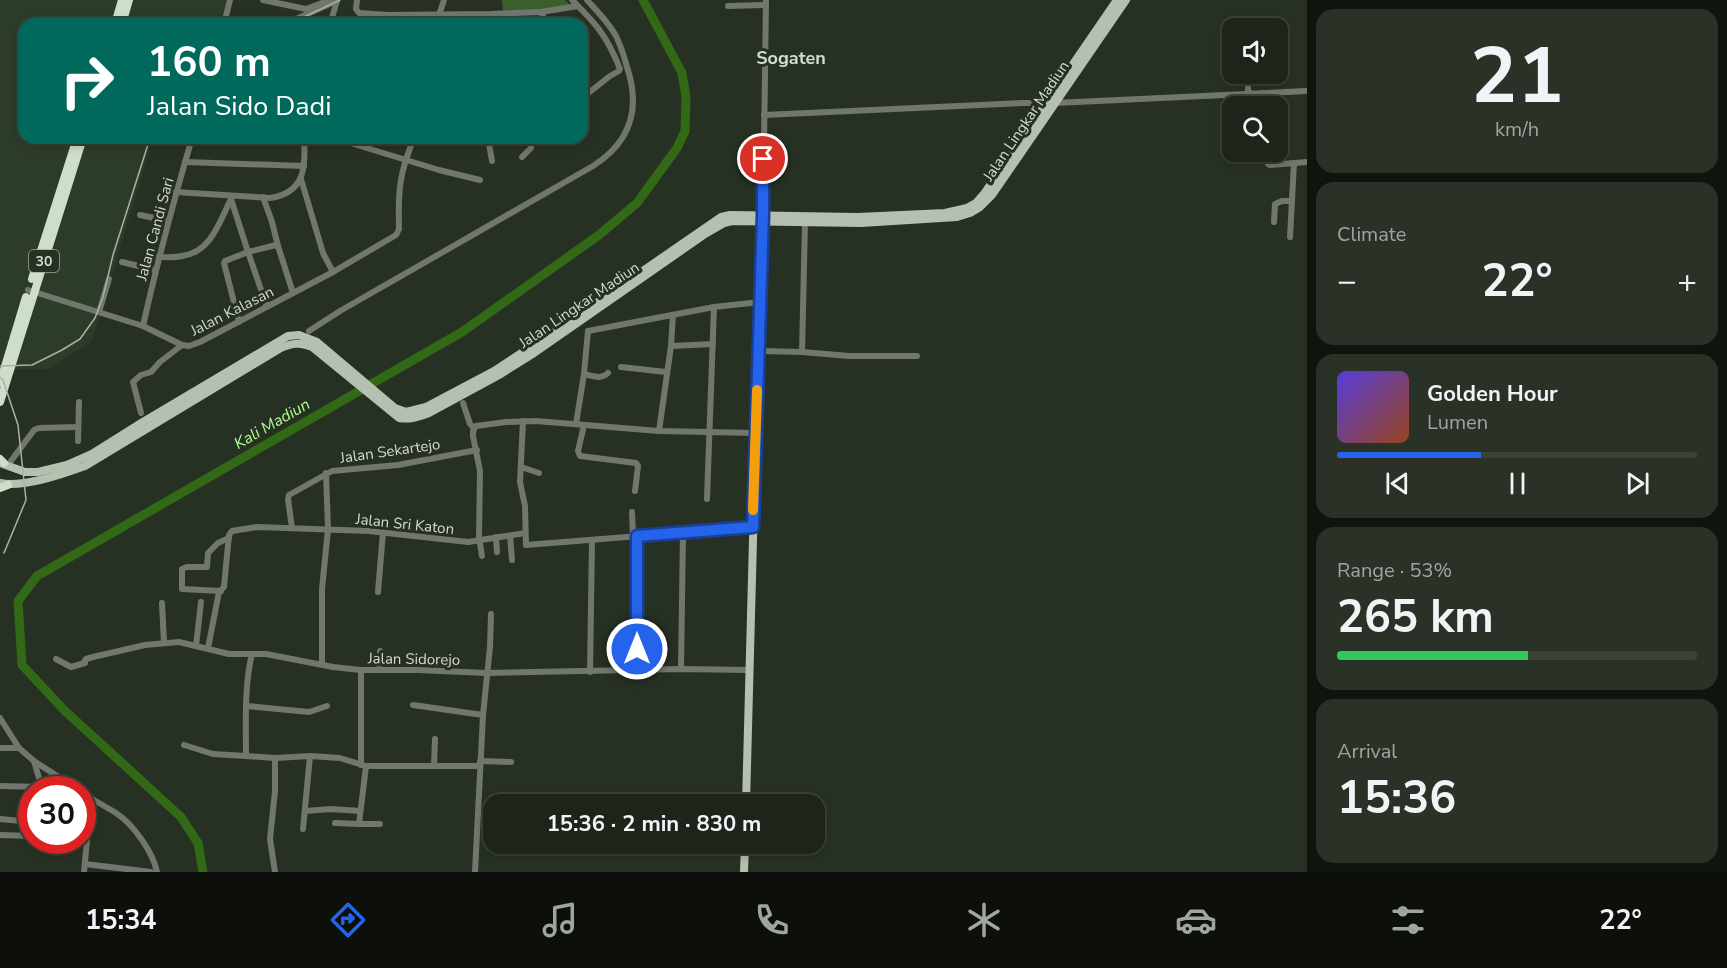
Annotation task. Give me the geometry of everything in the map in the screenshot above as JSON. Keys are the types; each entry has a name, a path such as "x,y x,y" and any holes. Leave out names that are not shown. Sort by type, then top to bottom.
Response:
{"highway":[{"path":"116,18 122,0"},
{"path":"124,18 129,0"},
{"name":"30","path":"0,393 75,144"},
{"name":"30","path":"31,290 81,144"},
{"name":"30","path":"0,402 3,383"}],"main road":[{"name":"Jalan Lingkar Madiun","path":"3,485 35,481 65,474 85,466 194,391 288,336 306,337 317,342 327,354 392,409 399,418 408,420 429,413 499,375 712,222 730,214 805,223 861,223 947,218 970,213 992,195 1055,103 1117,0"},
{"name":"Jalan Lingkar Madiun","path":"561,332 579,323 716,227 732,221 763,218 945,213 967,208 984,194 1044,107 1125,0"},
{"path":"746,794 763,218"},
{"name":"Jalan Lingkar Madiun","path":"3,463 24,472 54,469 119,442"},
{"path":"744,872 745,854"}],"street":[{"path":"226,18 230,0"},
{"path":"263,0 306,12"},
{"path":"296,18 334,0"},
{"path":"331,18 334,0"},
{"path":"357,0 356,11 362,13 440,15 541,12 578,6"},
{"path":"439,18 444,0"},
{"path":"572,0 602,31 620,70 588,93"},
{"path":"309,331 593,166 620,143 628,131 632,118 631,80 616,35 587,0"},
{"path":"728,6 766,2 763,218"},
{"path":"541,12 544,18"},
{"path":"1248,84 1249,94"},
{"path":"1055,103 1307,91"},
{"path":"764,115 1021,103 1039,103 1044,107"},
{"name":"Jalan Candi Sari","path":"143,326 158,257 190,144"},
{"path":"175,192 232,197 277,197 289,192 301,179 304,166 304,144"},
{"path":"354,144 480,180"},
{"path":"405,159 411,144"},
{"path":"489,144 492,161"},
{"path":"522,157 531,148 531,144"},
{"name":"Jalan Kalasan","path":"31,290 143,326 182,345 189,346 333,272 398,233 399,184 405,159"},
{"path":"185,162 304,166"},
{"path":"1268,162 1269,165 1307,162"},
{"path":"1290,237 1294,163"},
{"path":"301,179 323,253 333,272"},
{"path":"232,197 267,307"},
{"path":"158,257 185,256 199,250 215,231 232,197"},
{"path":"263,198 293,293"},
{"path":"1274,222 1275,204 1292,201"},
{"path":"140,215 168,221"},
{"path":"802,352 805,223"},
{"path":"239,322 224,261 248,252 278,246"},
{"path":"122,262 155,270"},
{"path":"99,312 109,279"},
{"path":"588,331 760,302"},
{"path":"707,499 714,308"},
{"path":"659,431 673,315"},
{"path":"579,323 588,331"},
{"path":"588,331 578,452 580,456 636,463 638,466 635,491"},
{"path":"671,346 713,344"},
{"path":"141,413 133,382 141,375 154,370 160,362 182,345"},
{"path":"758,351 849,356 917,356"},
{"path":"621,367 666,372"},
{"path":"584,374 604,377 608,373"},
{"path":"78,441 79,402"},
{"path":"464,403 470,424 474,428 480,471 482,556"},
{"path":"474,428 491,423 523,421 659,431 756,434"},
{"path":"523,421 520,482 525,506 524,544 753,527"},
{"path":"3,463 34,430 78,427"},
{"name":"Jalan Sekartejo","path":"322,664 322,589 328,529 327,473 398,465 477,450"},
{"path":"521,467 540,473"},
{"path":"292,528 289,495 327,473"},
{"path":"632,512 635,536 637,671"},
{"name":"Jalan Sri Katon","path":"229,538 230,532 234,530 258,527 383,532 462,542 525,533"},
{"path":"378,592 383,532"},
{"path":"681,669 682,533"},
{"path":"510,536 512,560"},
{"path":"496,537 497,552"},
{"path":"182,590 182,569 184,567 207,567 208,553 218,543 229,538"},
{"path":"208,648 219,592 224,587 229,538"},
{"path":"590,672 592,540"},
{"path":"174,589 221,591"},
{"path":"196,646 201,602"},
{"path":"162,603 164,643"},
{"path":"475,872 491,614"},
{"name":"Jalan Sidorejo","path":"56,659 71,667 93,657 145,645 179,642 229,654 273,655 361,670 486,673 749,670"},
{"path":"379,670 380,651"},
{"path":"246,756 249,664 252,654"},
{"path":"359,824 364,765 361,670"},
{"path":"413,705 483,715"},
{"path":"247,706 309,712 327,706"},
{"path":"0,718 19,748 58,776"},
{"path":"434,766 435,739"},
{"path":"184,745 213,754 274,758 310,756 340,758 364,765 434,766 511,762"},
{"path":"0,748 19,748"},
{"path":"303,829 310,756"},
{"path":"274,758 270,839 275,872"},
{"path":"34,760 39,776"},
{"path":"0,786 18,787"},
{"path":"96,802 117,814 130,826 152,855 157,872"},
{"path":"306,811 331,809 360,811"},
{"path":"0,819 18,821"},
{"path":"335,823 380,824"},
{"path":"0,835 18,836"},
{"path":"84,872 86,854"},
{"path":"85,864 151,872"}],"shaded area":[{"path":"0,0 227,0 222,18 18,18 18,144 151,144 92,341 49,369 14,369 0,375"}],"green space":[{"path":"502,0 565,0 571,6 549,10 503,11"}],"waterway":[{"name":"Kali Madiun","path":"203,872 198,843 181,817 64,710 22,665 18,601 37,576 462,332 599,235 637,203 677,148 685,131 686,97 682,73 643,0"}],"railway":[{"path":"302,18 340,0"},
{"path":"0,366 32,365 62,350 80,339 95,318 148,144"},
{"path":"0,377 18,425 26,500 4,553"}],"slow traffic":[{"path":"753,510 757,390"}],"district":[{"name":"Sogaten","path":"791,58"}],"route":[{"path":"637,649 637,536 753,527 763,159"}]}
